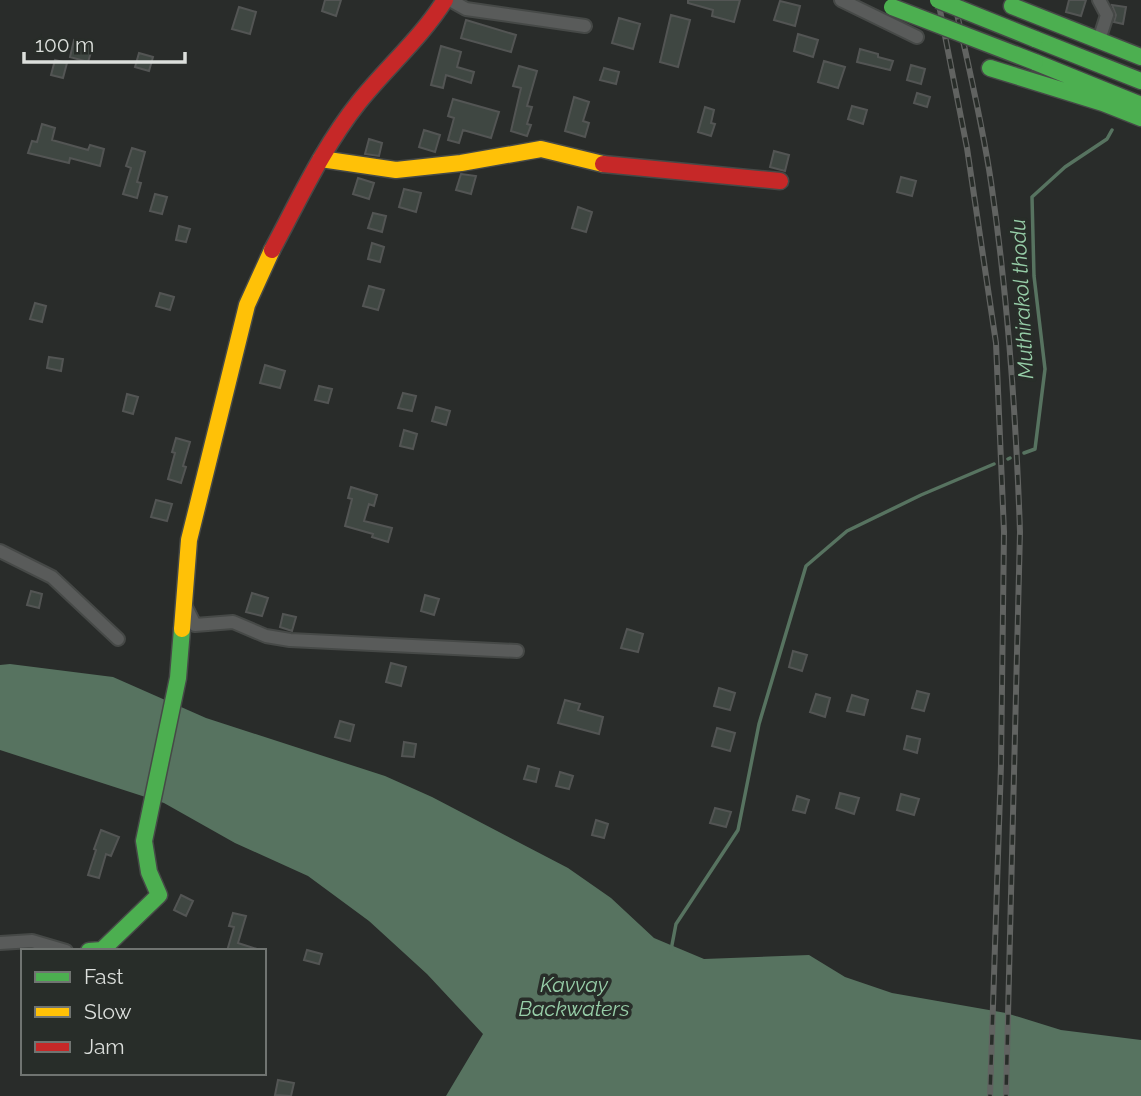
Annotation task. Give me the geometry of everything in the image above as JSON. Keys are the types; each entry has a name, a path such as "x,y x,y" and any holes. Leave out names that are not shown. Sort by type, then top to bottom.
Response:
{"main road":[{"path":"103,949 159,895 149,872 144,841 178,678 188,540 247,305 268,258 321,159 358,103 433,19 445,0"},
{"path":"938,0 1141,81"},
{"path":"885,3 1141,105"},
{"path":"1012,6 1141,57"},
{"path":"990,68 1103,103 1141,118"},
{"path":"321,159 396,170 461,163 541,149 607,165 780,181"}],"street":[{"path":"450,0 466,9 585,26"},
{"path":"841,0 917,37"},
{"path":"1099,0 1107,15 1099,40"},
{"path":"0,551 52,577 118,639"},
{"path":"185,605 195,625 233,622 266,636 289,640 517,650"},
{"path":"0,943 32,941 59,949"}],"water":[{"name":"Kavvay Backwaters","path":"0,665 113,677 206,718 385,776 432,797 568,868 611,898 654,938 704,959 809,955 845,977 892,993 1006,1013 1061,1030 1141,1040 1141,1096 446,1096 483,1034 427,974 369,921 308,876 235,843 164,803 0,750"}],"building":[{"path":"325,0 341,0 336,16 322,11"},
{"path":"688,0 740,0 734,22 712,16 713,10 688,3"},
{"path":"1069,0 1086,0 1081,16 1066,12"},
{"path":"780,1 800,6 795,26 774,20"},
{"path":"1112,5 1126,7 1123,24 1114,22 1116,15"},
{"path":"239,7 256,12 250,34 232,29"},
{"path":"671,15 690,20 678,67 660,62"},
{"path":"619,18 640,24 633,49 612,43"},
{"path":"466,20 516,35 511,52 461,38"},
{"path":"798,34 818,40 813,57 794,51"},
{"path":"74,40 93,46 88,62 70,57"},
{"path":"441,46 461,52 457,67 474,72 471,83 446,75 443,88 431,85"},
{"path":"860,49 893,61 890,70 857,62"},
{"path":"139,53 153,57 149,71 135,67"},
{"path":"55,60 67,63 63,78 51,75"},
{"path":"824,61 845,67 838,88 818,82"},
{"path":"911,65 925,69 921,84 907,80"},
{"path":"519,66 537,71 527,106 532,107 527,136 511,131 521,88 513,86"},
{"path":"604,68 619,72 616,84 600,80"},
{"path":"917,93 930,97 927,107 914,103"},
{"path":"574,97 589,102 583,121 589,123 585,137 565,131"},
{"path":"453,99 499,112 491,138 463,130 459,143 448,140 454,118 448,116"},
{"path":"852,106 867,110 863,124 848,119"},
{"path":"705,107 714,110 711,123 715,124 711,136 698,132"},
{"path":"42,124 55,128 52,140 88,150 90,145 104,149 100,166 70,158 69,163 28,153 32,141 37,142"},
{"path":"424,130 440,135 435,152 419,147"},
{"path":"369,139 382,143 379,156 365,154"},
{"path":"132,148 145,152 137,182 141,183 137,198 123,194 131,168 126,166"},
{"path":"774,151 789,155 785,171 770,167"},
{"path":"461,174 476,176 471,194 456,190"},
{"path":"901,177 916,181 912,196 897,192"},
{"path":"358,178 374,183 369,199 353,194"},
{"path":"404,189 421,193 416,212 399,207"},
{"path":"155,194 167,197 162,214 150,211"},
{"path":"578,207 592,212 586,232 572,228"},
{"path":"373,213 386,216 382,232 368,228"},
{"path":"179,226 190,229 186,242 176,240"},
{"path":"372,243 384,247 380,262 368,259"},
{"path":"369,286 384,290 378,310 363,306"},
{"path":"160,293 174,297 170,310 156,306"},
{"path":"35,303 46,306 42,322 30,319"},
{"path":"49,357 63,359 61,371 47,368"},
{"path":"265,365 285,371 280,388 260,383"},
{"path":"319,386 332,389 328,403 315,400"},
{"path":"403,393 416,396 412,411 398,408"},
{"path":"127,394 138,397 133,414 123,411"},
{"path":"436,407 450,411 446,425 432,421"},
{"path":"404,430 417,434 413,449 400,446"},
{"path":"176,438 190,442 181,483 168,479"},
{"path":"351,487 377,495 374,506 369,504 364,521 392,528 388,542 372,537 373,534 345,526 352,499 348,498"},
{"path":"156,500 172,504 167,521 151,517"},
{"path":"31,591 42,594 39,608 27,605"},
{"path":"252,593 268,598 262,616 246,612"},
{"path":"425,595 439,599 434,615 421,611"},
{"path":"283,614 296,617 292,631 280,627"},
{"path":"627,629 643,634 638,652 621,648"},
{"path":"793,651 807,655 802,671 789,667"},
{"path":"391,663 406,667 401,686 386,682"},
{"path":"719,688 735,693 730,710 714,706"},
{"path":"917,691 929,694 924,711 912,708"},
{"path":"816,694 830,698 825,717 810,712"},
{"path":"852,695 868,700 864,715 847,711"},
{"path":"565,700 580,704 578,710 603,717 599,734 558,723"},
{"path":"340,721 354,725 350,741 335,737"},
{"path":"717,728 735,733 730,751 712,746"},
{"path":"907,736 920,739 917,753 904,749"},
{"path":"404,742 416,744 414,757 402,756"},
{"path":"528,766 539,769 536,782 524,779"},
{"path":"560,772 573,776 569,789 556,786"},
{"path":"840,793 859,798 854,814 836,808"},
{"path":"901,794 919,799 914,815 897,810"},
{"path":"797,796 809,800 805,813 793,810"},
{"path":"715,808 731,812 726,827 710,823"},
{"path":"596,820 608,824 604,838 592,835"},
{"path":"101,830 119,837 111,856 106,854 99,878 88,875"},
{"path":"181,895 193,901 186,916 174,910"},
{"path":"233,913 246,916 238,943 257,949 228,949 234,927 229,926"},
{"path":"307,950 322,954 319,964 304,960"},
{"path":"278,1080 294,1083 291,1096 275,1095"}],"waterway":[{"name":"Muthirakol thodu","path":"1024,453 1035,449 1045,369 1034,276 1032,197 1065,167 1107,139 1112,130"},
{"path":"671,950 676,924 738,830 759,724 806,566 847,531 994,464"}],"railway":[{"path":"938,0 967,148 996,343 1004,532 1001,765 990,1096"},
{"path":"954,0 991,182 1014,400 1020,532 1006,1096"}],"traffic: fast":[{"path":"938,0 1035,39"},
{"path":"1012,6 1141,57"},
{"path":"892,7 1035,62"},
{"path":"1035,39 1141,81"},
{"path":"1035,62 1141,105"},
{"path":"990,68 1103,103 1141,118"},
{"path":"103,949 159,895 149,872 144,841 178,678 182,629"}],"traffic: slow":[{"path":"321,159 396,170 461,163 541,149 603,164"},
{"path":"182,629 189,540 247,305 272,250"}],"traffic: jam":[{"path":"272,250 312,174 346,119 445,0"},
{"path":"603,164 780,181"}]}
